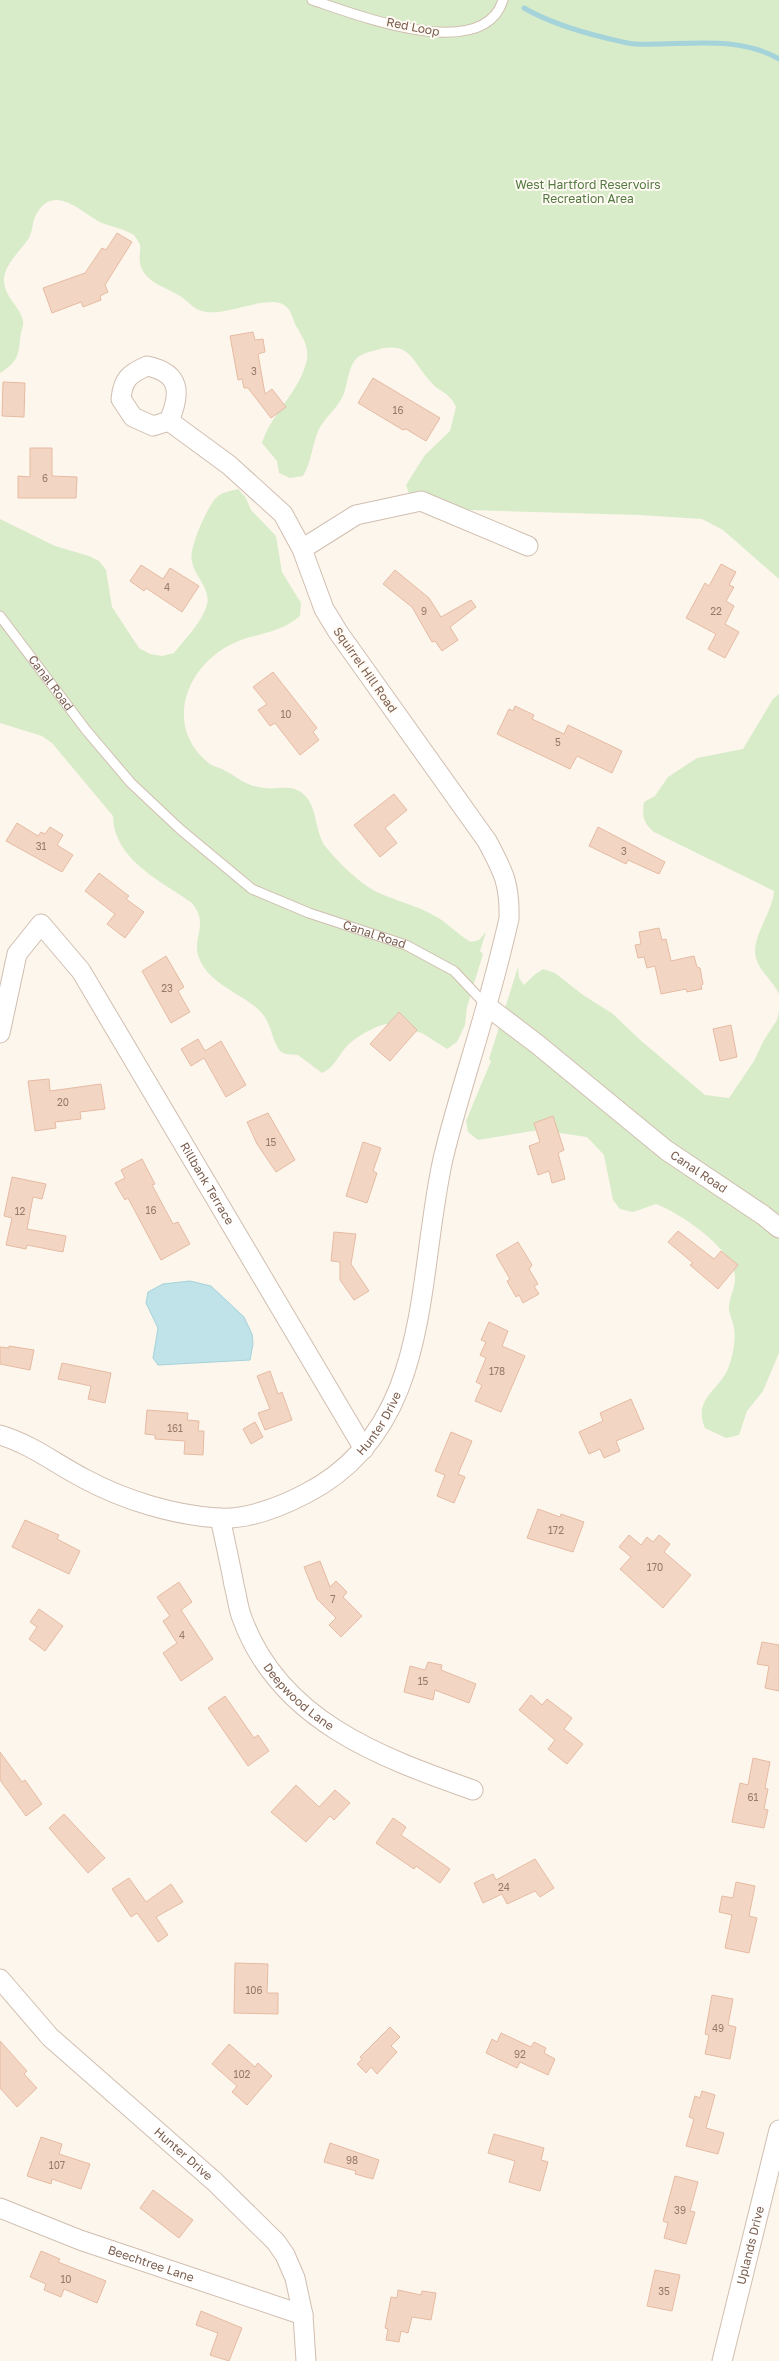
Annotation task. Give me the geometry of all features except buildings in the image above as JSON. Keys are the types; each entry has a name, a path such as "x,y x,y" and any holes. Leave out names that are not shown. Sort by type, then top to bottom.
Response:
{"street":[{"name":"Squirrel Hill Road","path":"169,421 229,465 283,514 302,549 324,609 338,632 486,841 505,875 510,896 509,918 487,1006"},
{"path":"302,549 356,515 421,501 528,546"},
{"name":"Rillbank Terrace","path":"0,1033 17,954 41,924 81,971 364,1449"},
{"name":"Canal Road","path":"487,1006 538,1044 666,1150 763,1215 779,1228"},
{"name":"Hunter Drive","path":"0,1434 34,1449 85,1479 129,1498 186,1514 220,1518 244,1516 295,1499 327,1483 349,1465 383,1424 398,1394 411,1352 424,1280 434,1199 459,1096 487,1006"},
{"name":"Deepwood Lane","path":"220,1518 241,1617 256,1650 292,1696 317,1719 350,1739 403,1765 473,1790"},
{"name":"Hunter Drive","path":"0,1979 50,2037 215,2182 276,2242 285,2255 295,2278 303,2315 306,2361"},
{"name":"Uplands Drive","path":"722,2361 779,2130"},
{"name":"Beechtree Lane","path":"0,2208 80,2240 303,2315"}],"lane":[{"name":"Red Loop","path":"312,0 360,15 443,33 457,33 478,27 495,15 503,0"},
{"name":"Canal Road","path":"0,616 86,730 131,783 181,830 252,889 309,913 406,945 454,971 487,1006"}],"green space":[{"name":"West Hartford Reservoirs Recreation Area","path":"0,0 779,0 779,579 723,530 702,519 639,515 469,510 421,503 410,497 406,485 425,455 450,431 456,407 450,397 433,385 408,353 402,349 385,348 366,353 356,359 350,369 342,398 319,429 303,476 290,478 279,473 277,461 262,443 266,432 299,381 307,359 307,349 304,340 288,309 276,302 267,302 221,311 199,310 180,296 153,281 144,273 140,261 140,245 134,235 102,223 70,203 61,200 52,200 44,204 37,213 29,238 10,263 5,274 5,286 19,311 23,324 17,356 12,364 0,373"},
{"path":"238,489 246,498 251,510 276,536 282,572 301,603 300,616 287,625 229,645 209,660 193,680 188,691 184,716 188,737 195,749 210,764 247,783 264,788 292,788 301,792 310,803 325,846 350,872 372,890 428,912 471,942 479,940 486,932 480,951 483,954 467,1007 465,1025 457,1042 447,1049 422,1033 386,1024 357,1038 332,1066 322,1073 298,1055 285,1054 280,1051 264,1016 249,1002 220,984 204,968 197,951 200,918 192,903 153,877 130,857 121,845 115,831 113,816 52,743 42,736 0,723 0,519 55,546 89,556 99,561 106,570 112,607 139,648 150,654 162,656 174,653 193,630 205,611 208,599 207,594 192,562 195,539 203,519 216,498 221,494"},
{"path":"779,694 779,994 760,968 755,951 756,942 770,908 774,891 654,832 645,822 643,811 644,802 655,796 668,777 697,758 743,749 773,699"},
{"path":"518,967 519,978 524,985 543,969 555,973 583,995 613,1014 639,1039 705,1095 729,1098 754,1061 764,1040 777,1020 779,1011 779,1353 763,1391 747,1411 739,1435 726,1438 705,1428 702,1418 702,1409 705,1402 725,1374 733,1352 735,1332 729,1306 735,1276 732,1265 725,1254 691,1223 656,1204 633,1212 620,1209 613,1200 604,1155 587,1137 539,1130 478,1140 468,1132 466,1121 491,1061 489,1059"}],"water":[{"path":"190,1281 211,1286 244,1317 252,1334 253,1344 250,1360 158,1365 153,1358 158,1328 146,1303 148,1292 163,1284"}],"waterway":[{"path":"524,8 564,26 625,43 727,44 745,46 779,59"}]}
